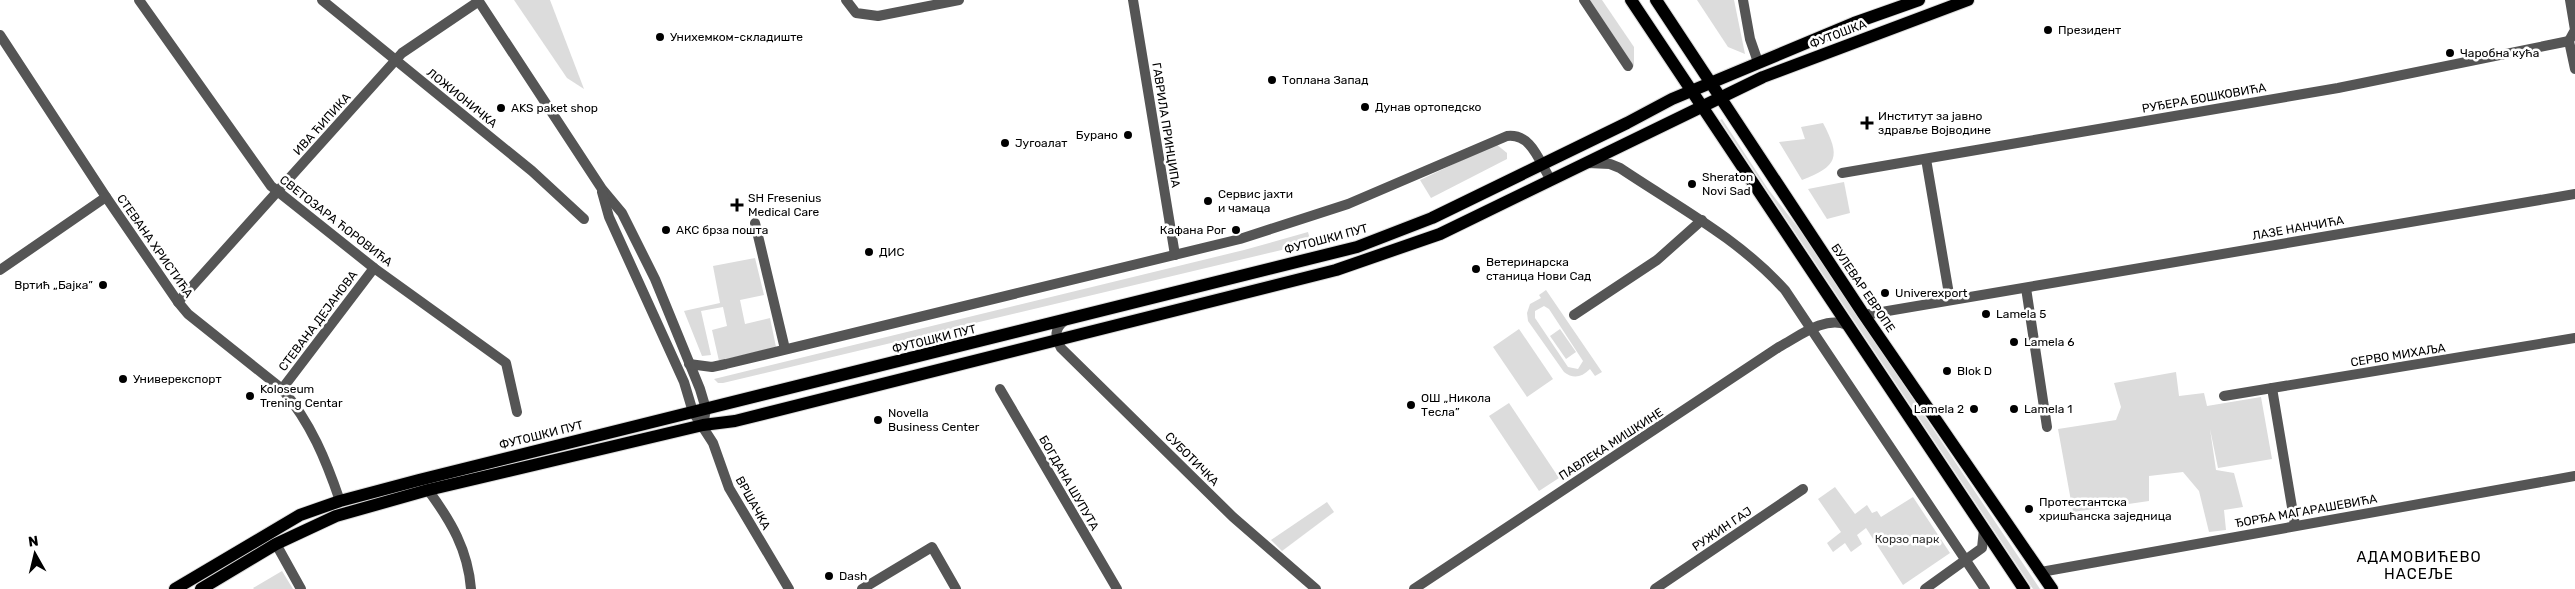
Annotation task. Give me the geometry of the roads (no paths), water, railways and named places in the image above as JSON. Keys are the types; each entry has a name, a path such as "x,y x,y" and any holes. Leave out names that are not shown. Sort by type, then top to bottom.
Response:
{"main road":[{"path":"1630,0 1703,106 1828,298 2024,589"},
{"name":"БУЛЕВАР ЕВРОПЕ","path":"1656,0 1864,315 2052,589"},
{"name":"ФУТОШКА","path":"1692,90 1758,62 1919,0"},
{"name":"ФУТОШКА","path":"1720,98 1763,77 1968,0"},
{"name":"ФУТОШКИ ПУТ","path":"175,589 300,515 340,501 706,408 1357,247 1432,218 1692,90"},
{"path":"202,589 276,544 336,516 428,490 703,425 735,421 1336,270 1440,234 1720,98"}],"street":[{"name":"ЛОЖИОНИЧКА","path":"322,0 532,171 584,219"},
{"path":"846,0 856,13 872,16 959,0"},
{"name":"ГАВРИЛА ПРИНЦИПА","path":"1133,0 1175,255"},
{"path":"1584,0 1628,66"},
{"path":"1743,0 1750,40 1758,62"},
{"path":"2570,0 2575,30 2569,41 2575,69"},
{"name":"СВЕТОЗАРА ЋОРОВИЋА","path":"141,1 271,186 374,268 506,363 517,412"},
{"name":"ИВА ЋИПИКА","path":"178,302 402,53 478,1"},
{"path":"478,1 602,189 622,212 655,279 706,408 703,425"},
{"name":"СТЕВАНА ХРИСТИЋА","path":"0,34 106,197 178,302 188,314 282,389 318,441 340,501"},
{"name":"РУЂЕРА БОШКОВИЋА","path":"1842,173 2338,88 2569,41"},
{"path":"689,364 712,367 1240,239 1348,204 1507,136 1518,135 1528,141 1551,180"},
{"path":"1620,168 1614,158 1615,153 1621,146"},
{"path":"1926,159 1950,300"},
{"path":"1587,163 1610,164 1620,168 1702,220 1744,249 1766,268 1786,290 1985,589"},
{"path":"602,189 608,217 684,382 693,412"},
{"name":"ЛАЗЕ НАНЧИЋА","path":"1864,315 2575,194"},
{"path":"0,270 106,197"},
{"path":"1574,315 1657,260 1702,220"},
{"path":"754,223 786,349"},
{"name":"СТЕВАНА ДЕЈАНОВА","path":"282,389 374,268"},
{"path":"2026,288 2047,427"},
{"path":"1824,324 1831,311 1828,298"},
{"path":"1057,340 1058,326 1064,321"},
{"name":"ПАВЛЕКА МИШКИНЕ","path":"1414,589 1779,347 1824,324 1836,322 1847,325"},
{"name":"СЕРВО МИХАЉА","path":"2224,396 2575,338"},
{"name":"СУБОТИЧКА","path":"1057,340 1061,348 1233,517 1316,589"},
{"path":"2272,388 2295,525"},
{"name":"БОГДАНА ШУПУТА","path":"1000,389 1117,589"},
{"name":"ВРШАЧКА","path":"693,412 703,425 737,503 789,589"},
{"name":"ЂОРЂА МАГАРАШЕВИЋА","path":"2041,572 2575,476"},
{"name":"РУЖИН ГАЈ","path":"1655,589 1803,489"},
{"path":"428,490 461,542 466,554 471,589"},
{"path":"1925,589 1967,560 1984,545 1984,529"},
{"path":"276,544 301,589"},
{"path":"862,589 932,547 956,589"},
{"path":"1976,553 1988,550 1999,552"}],"place":[{"name":"Президент","path":"2048,30"},
{"name":"Унихемком-складиште","path":"660,37"},
{"name":"Чаробна кућа","path":"2450,53"},
{"name":"Топлана Запад","path":"1272,80"},
{"name":"Дунав ортопедско","path":"1365,107"},
{"name":"AKS paket shop","path":"501,108"},
{"name":"Институт за јавно здравље Војводине","path":"1867,123"},
{"name":"Бурано","path":"1128,135"},
{"name":"Југоалат","path":"1005,143"},
{"name":"Sheraton Novi Sad","path":"1692,184"},
{"name":"Сервис јахти и чамаца","path":"1208,201"},
{"name":"SH Fresenius Medical Care","path":"737,205"},
{"name":"АКС брза пошта","path":"666,230"},
{"name":"Кафана Рог","path":"1236,230"},
{"name":"ДИС","path":"869,252"},
{"name":"Ветеринарска станица Нови Сад","path":"1476,269"},
{"name":"Вртић „Бајка”","path":"103,285"},
{"name":"Univerexport","path":"1885,293"},
{"name":"Lamela 5","path":"1986,314"},
{"name":"Lamela 6","path":"2014,342"},
{"name":"Blok D","path":"1947,371"},
{"name":"Универекспорт","path":"123,379"},
{"name":"Koloseum Trening Centar","path":"250,396"},
{"name":"ОШ „Никола Тесла”","path":"1411,405"},
{"name":"Lamela 2","path":"1974,409"},
{"name":"Lamela 1","path":"2014,409"},
{"name":"Novella Business Center","path":"878,420"},
{"name":"Протестантска хришћанска заједница","path":"2029,509"},
{"name":"Dash","path":"829,576"}],"district":[{"name":"АДАМОВИЋЕВО НАСЕЉЕ","path":"2419,566"}],"park label":[{"name":"Корзо парк","path":"1907,539"}]}
